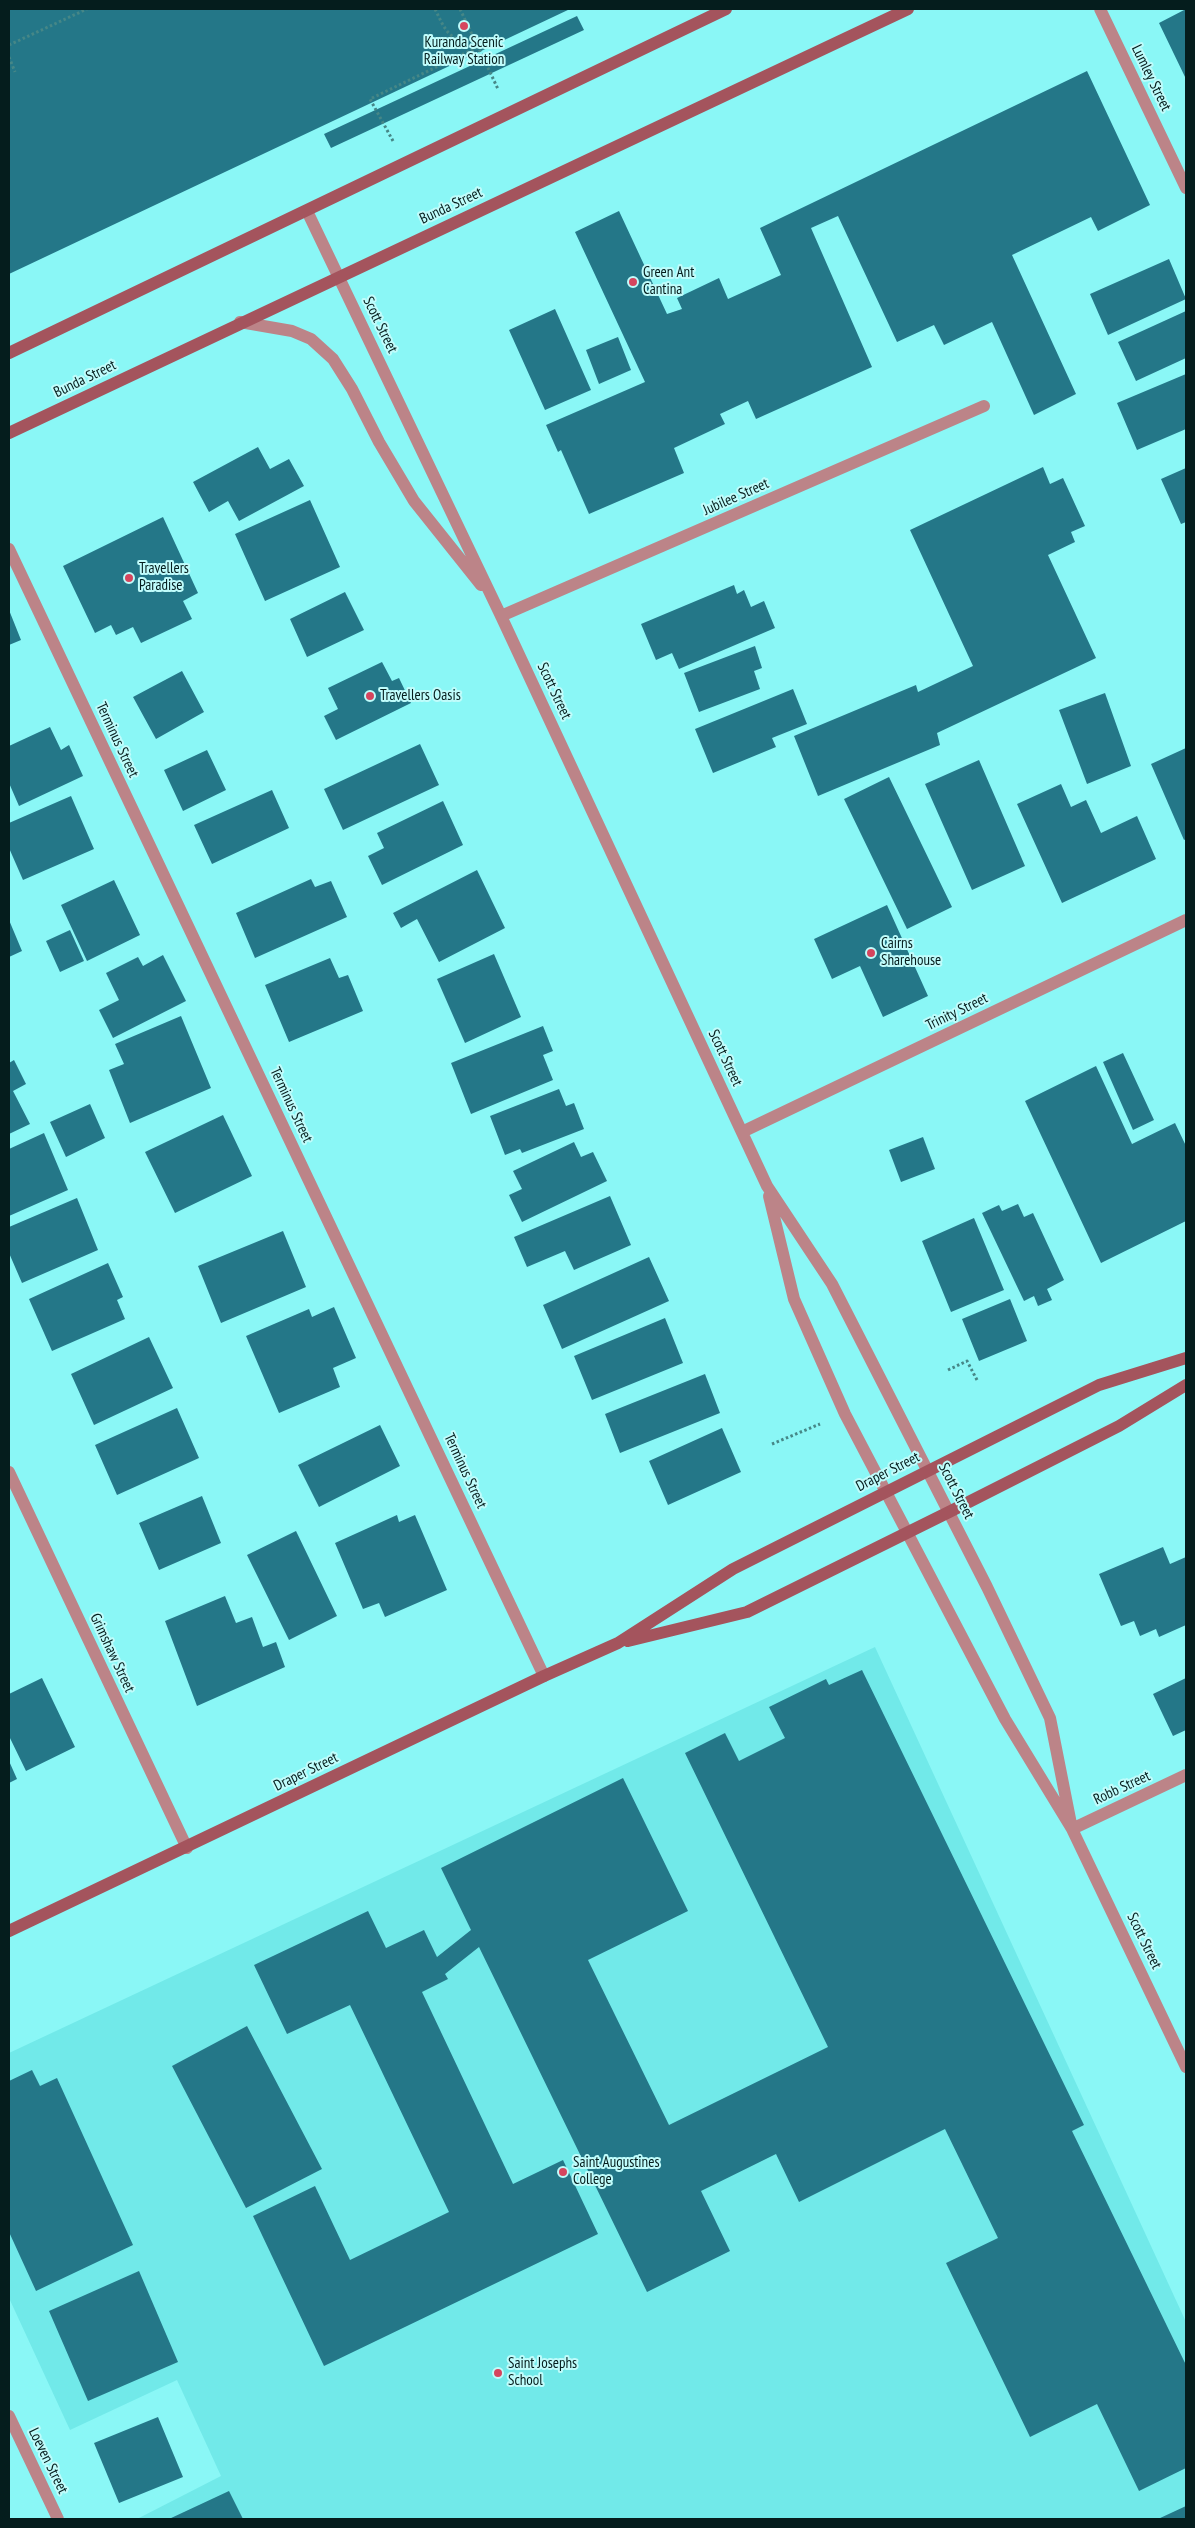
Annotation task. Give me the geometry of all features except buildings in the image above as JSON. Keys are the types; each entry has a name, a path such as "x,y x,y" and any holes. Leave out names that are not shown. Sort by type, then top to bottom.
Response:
{"main road":[{"path":"9,353 726,9"},
{"name":"Bunda Street","path":"9,433 240,322 908,9"},
{"name":"Draper Street","path":"9,1931 187,1848 544,1676 618,1643 734,1569 1099,1385 1186,1358"},
{"name":"Draper Street","path":"618,1643 747,1612 1119,1426 1186,1385"}],"street":[{"name":"Lumley Street","path":"1100,9 1186,188"},
{"name":"Scott Street","path":"306,211 501,616 767,1186 832,1284 949,1512 1050,1718 1072,1829"},
{"path":"240,322 292,332 311,340 333,359 352,389 379,442 414,501 493,600"},
{"name":"Jubilee Street","path":"501,616 984,406"},
{"name":"Terminus Street","path":"9,548 544,1676"},
{"name":"Trinity Street","path":"742,1132 1186,920"},
{"name":"Scott Street","path":"767,1186 794,1300 845,1414 1005,1719 1072,1829 1186,2067"},
{"name":"Grimshaw Street","path":"9,1472 187,1848"},
{"name":"Robb Street","path":"1072,1829 1186,1775"},
{"name":"Loeven Street","path":"9,2416 58,2519"}],"path":[{"path":"9,44 87,9"},
{"path":"435,9 446,32 452,38 465,41 474,38"},
{"path":"460,9 484,59"},
{"path":"406,163 370,98 478,47"},
{"path":"9,57 15,72"},
{"path":"948,1370 967,1361 977,1380"},
{"path":"772,1444 825,1422"}],"shaded area":[{"name":"Saint Augustines College","path":"875,1647 1186,2322 1186,2519 137,2519 221,2476 177,2380 70,2430 9,2298 9,2053"}],"place":[{"name":"Kuranda Scenic Railway Station","path":"464,26"},
{"name":"Green Ant Cantina","path":"633,282"},
{"name":"Travellers Paradise","path":"129,578"},
{"name":"Travellers Oasis","path":"370,696"},
{"name":"Cairns Sharehouse","path":"871,953"},
{"name":"Saint Augustines College","path":"563,2172"},
{"name":"Saint Josephs School","path":"498,2373"}]}
